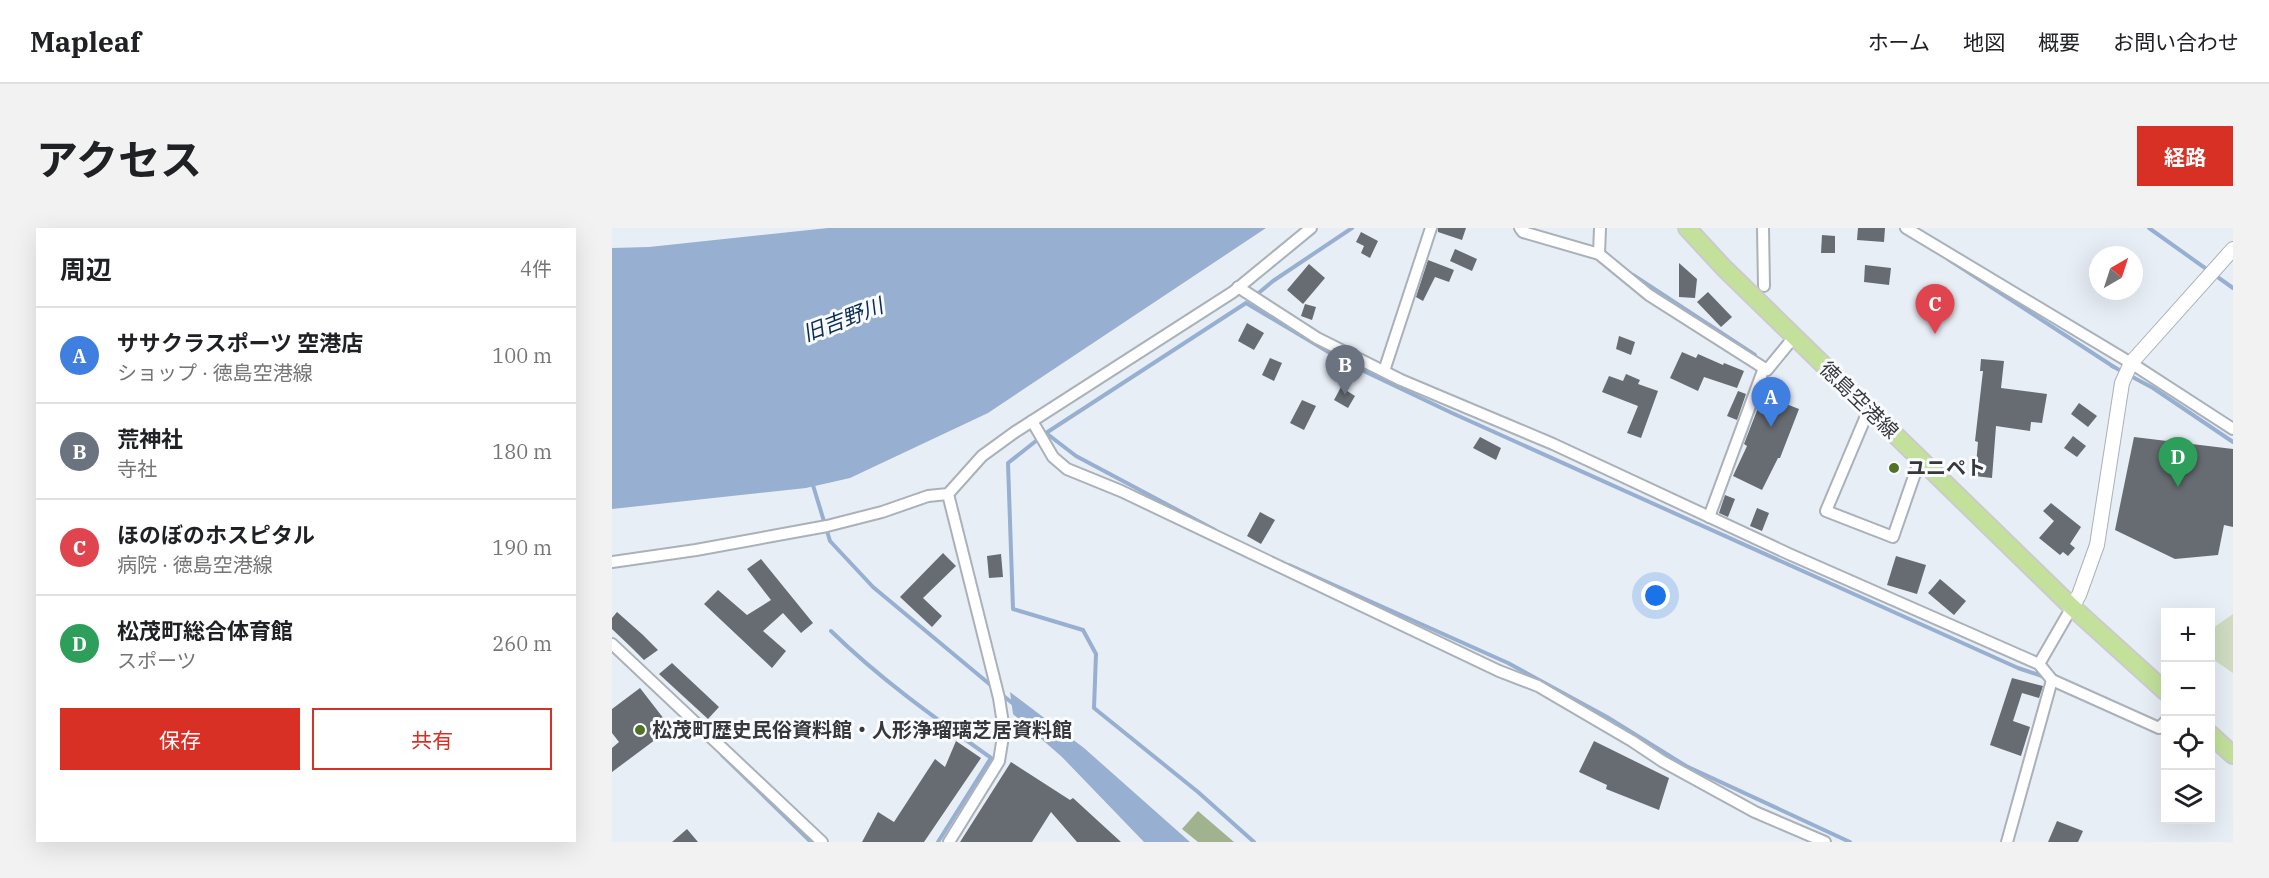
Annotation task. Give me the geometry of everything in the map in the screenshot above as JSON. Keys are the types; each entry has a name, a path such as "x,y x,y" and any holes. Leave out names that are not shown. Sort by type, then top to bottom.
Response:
{"main road":[{"name":"徳島空港線","path":"1687,228 1794,337 2072,607 2161,687"},
{"path":"2215,738 2233,755"}],"street":[{"path":"612,562 696,550 827,526 882,512 928,496 948,494 982,456 1238,287 1311,228"},
{"path":"1384,371 1431,228"},
{"path":"1520,228 1523,232 1599,254 1649,295 1767,370 1794,337"},
{"path":"1599,254 1600,228"},
{"path":"1763,228 1764,286"},
{"path":"1906,228 2131,363 2233,429"},
{"path":"2039,664 2079,595 2097,545 2122,383 2131,363 2233,249"},
{"path":"1238,287 1317,338 1384,371 1553,444 1709,517 2039,664 2052,680 2158,728 2161,725"},
{"path":"1709,517 1764,368"},
{"path":"1869,409 1826,511 1893,537 1920,459"},
{"path":"1032,421 1053,457 1067,469 1121,491 1499,671 1538,686 1662,761 1755,812 1825,842"},
{"path":"948,494 999,698 1004,730 999,762 950,842"},
{"path":"612,644 822,842"},
{"path":"2007,842 2052,680"}],"green space":[{"path":"2233,614 2233,673 2215,661 2215,627"},
{"path":"1198,811 1234,842 1198,842 1182,829"}],"water":[{"name":"旧吉野川","path":"828,228 1266,228 988,413 850,478 806,488 612,509 612,248 649,247"},
{"path":"1010,692 1084,748 1190,842 1144,842 1062,757 1013,714"}],"building":[{"path":"1438,228 1466,228 1462,240 1438,232"},
{"path":"1858,228 1885,228 1884,242 1857,240"},
{"path":"1361,232 1378,241 1370,258 1361,253 1364,246 1356,242"},
{"path":"1822,235 1835,236 1835,253 1821,253"},
{"path":"1455,249 1477,259 1472,271 1450,261"},
{"path":"1428,260 1454,270 1449,282 1435,277 1423,301 1416,297"},
{"path":"1679,263 1697,279 1695,298 1679,297"},
{"path":"1309,264 1325,278 1303,304 1287,290"},
{"path":"1865,265 1891,268 1889,285 1864,282"},
{"path":"1708,292 1732,317 1721,327 1697,302"},
{"path":"1305,304 1316,307 1312,320 1301,316"},
{"path":"1247,323 1264,333 1254,350 1238,341"},
{"path":"1619,336 1635,342 1631,355 1616,349"},
{"path":"1682,352 1696,358 1698,354 1744,371 1737,388 1704,377 1698,391 1670,378"},
{"path":"1270,358 1282,363 1274,381 1262,375"},
{"path":"1981,359 2004,361 2001,388 2047,394 2042,423 2031,422 2030,431 1996,426 1992,478 1975,476 1978,442 1975,441 1983,371 1980,371"},
{"path":"1626,374 1640,380 1638,384 1658,391 1641,438 1627,433 1638,406 1602,392 1609,376 1623,381"},
{"path":"1341,387 1355,396 1348,408 1334,400"},
{"path":"1738,391 1746,394 1737,420 1727,416"},
{"path":"1763,395 1799,409 1780,458 1762,490 1733,476 1747,446 1744,444"},
{"path":"1302,400 1316,406 1304,430 1290,423"},
{"path":"2079,403 2097,416 2088,427 2071,414"},
{"path":"2073,436 2086,446 2077,457 2064,448"},
{"path":"1480,437 1501,448 1496,460 1473,448"},
{"path":"2134,437 2233,449 2233,527 2224,525 2218,555 2175,559 2115,530"},
{"path":"1725,495 1735,499 1728,517 1719,513"},
{"path":"2051,503 2081,527 2070,544 2075,548 2068,556 2063,552 2060,555 2039,538 2054,521 2043,511"},
{"path":"1757,508 1769,513 1762,531 1750,526"},
{"path":"1260,512 1275,520 1261,544 1247,536"},
{"path":"943,553 956,566 923,598 942,616 932,627 900,597"},
{"path":"1001,554 1003,577 989,578 987,556"},
{"path":"1896,556 1926,565 1917,594 1887,585"},
{"path":"761,559 813,623 801,633 783,613 763,631 786,651 772,668 704,604 718,590 747,615 771,600 747,569"},
{"path":"1940,579 1966,601 1954,615 1928,593"},
{"path":"617,612 658,650 644,660 612,629 612,618"},
{"path":"672,663 719,707 708,719 659,674"},
{"path":"2012,678 2043,686 2039,698 2022,693 2013,721 2030,727 2021,756 1990,745"},
{"name":"松茂町歴史民俗資料館・人形浄瑠璃芝居資料館","path":"640,688 671,728 612,772 612,748 619,742 612,733 612,709"},
{"path":"956,741 981,758 924,842 862,842 878,812 894,822 935,759 945,767"},
{"path":"1594,741 1669,778 1659,810 1606,789 1607,785 1579,772"},
{"path":"1011,762 1070,800 1073,798 1121,842 1077,842 1051,812 1032,842 960,842"},
{"path":"2057,821 2083,831 2078,842 2048,842"},
{"path":"687,829 698,842 672,842"}],"waterway":[{"path":"1255,296 1273,281 1352,228"},
{"path":"2149,228 2233,288"},
{"path":"1948,259 2114,367"},
{"path":"1633,275 1755,355"},
{"path":"1254,842 1198,792 1094,708 1096,654 1083,630 1013,609 1008,463 1046,433 1246,303 1347,363 1452,413 2018,668 2045,677"},
{"path":"2112,366 2153,388 2233,442"},
{"path":"1046,433 1076,456 1215,530"},
{"path":"812,482 830,541 873,587 993,687"},
{"path":"1289,565 1508,663 1607,717 1686,766 1850,842"},
{"path":"831,631 888,682 991,758 938,842"},
{"path":"1001,694 1016,706"},
{"path":"722,755 811,842"}],"place":[{"name":"ほのぼのホスピタル","path":"1935,334"},
{"name":"荒神社","path":"1345,395"},
{"name":"ササクラスポーツ 空港店","path":"1771,427"},
{"name":"ユニペト","path":"1894,468"},
{"name":"松茂町総合体育館","path":"2178,487"},
{"name":"松茂町歴史民俗資料館・人形浄瑠璃芝居資料館","path":"640,730"}]}
